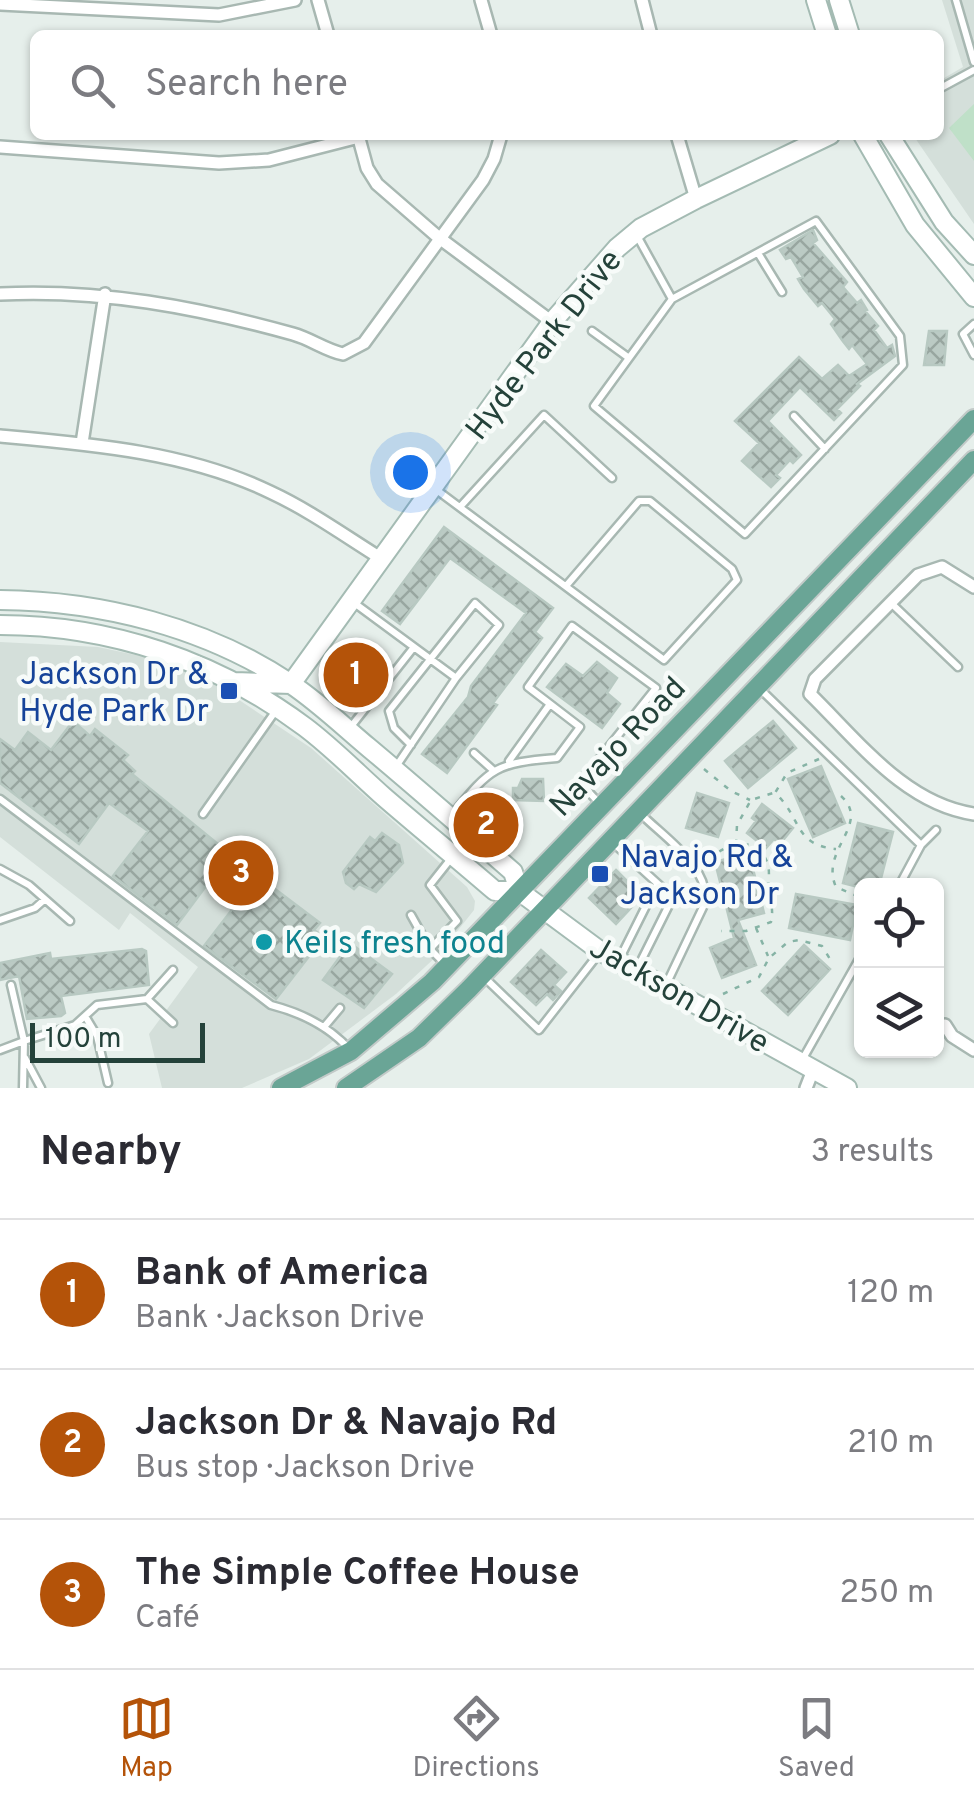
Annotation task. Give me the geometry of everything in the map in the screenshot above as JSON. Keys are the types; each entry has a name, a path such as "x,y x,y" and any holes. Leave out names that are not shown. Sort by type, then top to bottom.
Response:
{"main road":[{"path":"816,0 825,30"},
{"path":"839,0 848,30"},
{"name":"Hyde Park Drive","path":"291,684 552,322 616,248 696,199 820,140"},
{"path":"866,140 916,225 974,297"},
{"path":"892,140 938,213 974,255"},
{"name":"Navajo Road","path":"281,1088 351,1051 393,1018 447,966 974,419"},
{"name":"Navajo Road","path":"346,1088 418,1038 482,975 974,460"},
{"name":"Jackson Drive","path":"0,600 39,600 147,620 202,638 291,684 395,768 513,872 519,891 600,952 847,1088"},
{"name":"Jackson Drive","path":"0,625 71,630 148,646 194,662 234,682 308,729 495,891 519,891"},
{"path":"234,682 291,684"},
{"path":"278,708 314,701"}],"street":[{"path":"0,4 218,15 294,0"},
{"path":"318,0 327,30"},
{"path":"481,0 490,30"},
{"path":"642,0 651,30"},
{"path":"0,148 219,164 269,160 343,140"},
{"path":"359,140 376,184 438,237 552,322"},
{"path":"0,294 56,291 150,300 292,334 343,354 364,343 483,180 500,140"},
{"path":"678,140 696,199"},
{"path":"82,444 105,294"},
{"path":"0,436 82,444 210,468 269,491 382,559"},
{"path":"974,588 942,567 918,574 815,680 810,694 909,790 949,811 974,814"},
{"path":"944,1025 952,1036 974,1050"},
{"path":"806,1088 807,1066"}],"lane":[{"path":"956,0 974,62"},
{"path":"944,86 974,70"},
{"path":"816,221 900,336 903,365 745,534 594,406 672,300 758,252 816,221"},
{"path":"635,233 672,300"},
{"path":"758,252 782,292"},
{"path":"974,324 963,334 974,355"},
{"path":"592,332 629,358"},
{"path":"460,507 544,415 612,478"},
{"path":"794,416 825,448"},
{"path":"434,487 664,660 737,580 732,570 650,500 639,501 566,586"},
{"path":"351,601 456,678"},
{"path":"890,602 958,667"},
{"path":"395,768 411,745 456,678 499,625 475,603 388,710 394,728 411,745"},
{"path":"451,817 483,777 509,762 557,758 580,727 528,686 572,626 656,688 583,779 584,788 602,806"},
{"path":"348,730 414,647"},
{"path":"759,688 922,845"},
{"path":"509,762 550,704"},
{"path":"203,814 278,708"},
{"path":"474,753 494,770"},
{"path":"0,799 272,1006 324,1026 351,1051"},
{"path":"639,812 702,875 707,889 706,903 665,988"},
{"path":"903,878 922,845 936,830"},
{"path":"611,841 668,894 669,905 635,972"},
{"path":"430,949 457,922 430,885 454,855"},
{"path":"0,868 29,885 70,921"},
{"path":"618,962 658,884"},
{"path":"0,920 35,908 44,900"},
{"path":"411,915 430,949 447,966"},
{"path":"482,975 539,1030 600,952"},
{"path":"807,1066 855,968"},
{"path":"0,1050 76,1026 96,1005 148,999 173,970"},
{"path":"11,985 24,1041 23,1088"},
{"path":"148,999 173,1023"},
{"path":"324,1026 340,1008"},
{"path":"85,1016 97,1036 108,1083"},
{"path":"24,1056 40,1088"}],"path":[{"path":"704,768 730,791 751,800 775,792 788,773 819,759"},
{"path":"775,792 805,840 820,848 836,849"},
{"path":"841,796 850,803 852,817 844,840 836,849 830,876 836,887 854,895"},
{"path":"736,844 738,825 751,800"},
{"path":"709,860 719,849 736,844 756,848 768,865 768,888 774,910 771,922 756,928 721,930"},
{"path":"756,928 768,958"},
{"path":"723,994 759,977 768,958 788,942 799,940 822,946 833,964"}],"shaded area":[{"path":"942,0 974,0 974,224 916,140 944,140 944,78 963,67"},
{"path":"0,642 98,647 159,660 221,688 311,748 467,887 475,901 474,910 440,953 396,994 309,1059 242,1088 162,1088 149,1034 198,967 130,913 119,930 0,837"}],"green space":[{"path":"974,104 974,161 949,128"}],"building":[{"path":"813,230 817,240 813,243 847,282 843,287 857,303 861,300 878,326 874,330 887,348 892,345 895,356 857,384 860,386 837,409 841,413 834,420 800,387 768,421 801,455 793,463 790,460 771,487 742,461 759,443 735,421 799,357 822,379 838,365 849,376 867,364 852,345 849,349 842,340 831,324 835,319 804,289 798,279 803,277 791,257 786,259 780,250"},
{"path":"929,331 947,331 944,365 924,365"},
{"path":"444,527 553,608 535,632 542,638 447,773 422,754 468,697 471,686 526,613 450,558 400,624 382,611"},
{"path":"360,640 391,665 358,706 327,682"},
{"path":"597,662 617,678 607,693 620,704 602,728 547,687 566,664 583,676"},
{"path":"73,721 90,736 95,729 128,755 123,760 135,771 132,774 224,849 221,853 228,858 225,862 262,889 267,883 320,923 314,930 324,937 276,999 204,946 234,907 206,886 177,925 113,876 148,831 109,803 79,844 0,783 0,739 15,750 28,732 51,750"},
{"path":"773,721 796,748 748,788 725,761"},
{"path":"821,766 845,823 813,837 788,779"},
{"path":"522,779 543,779 544,801 513,800 513,788 518,788"},
{"path":"697,793 729,803 718,837 686,828"},
{"path":"762,804 793,828 780,844 774,839 766,848 747,833"},
{"path":"858,823 893,832 881,878 854,878 854,886 843,883"},
{"path":"382,833 399,845 403,863 376,892 359,884 354,889 346,883 343,872 370,837 375,841"},
{"path":"749,853 764,913 738,920 756,965 722,978 710,948 734,938 715,862"},
{"path":"616,870 642,896 616,924 589,898"},
{"path":"796,894 854,904 850,940 789,928"},
{"path":"350,943 392,974 364,1008 323,980"},
{"path":"804,945 830,969 788,1015 762,991"},
{"path":"541,950 566,972 554,985 561,991 553,1000 547,994 536,1005 511,982"},
{"path":"146,951 149,985 61,996 65,1013 61,1016 27,1019 19,976 0,980 0,963 50,953 51,959"}],"place":[{"name":"Bank of America","path":"356,675"},
{"name":"Jackson Dr & Hyde Park Dr","path":"229,691"},
{"name":"Jackson Dr & Navajo Rd","path":"486,825"},
{"name":"The Simple Coffee House","path":"241,873"},
{"name":"Navajo Rd & Jackson Dr","path":"600,874"},
{"name":"Keils fresh food","path":"264,942"}]}
